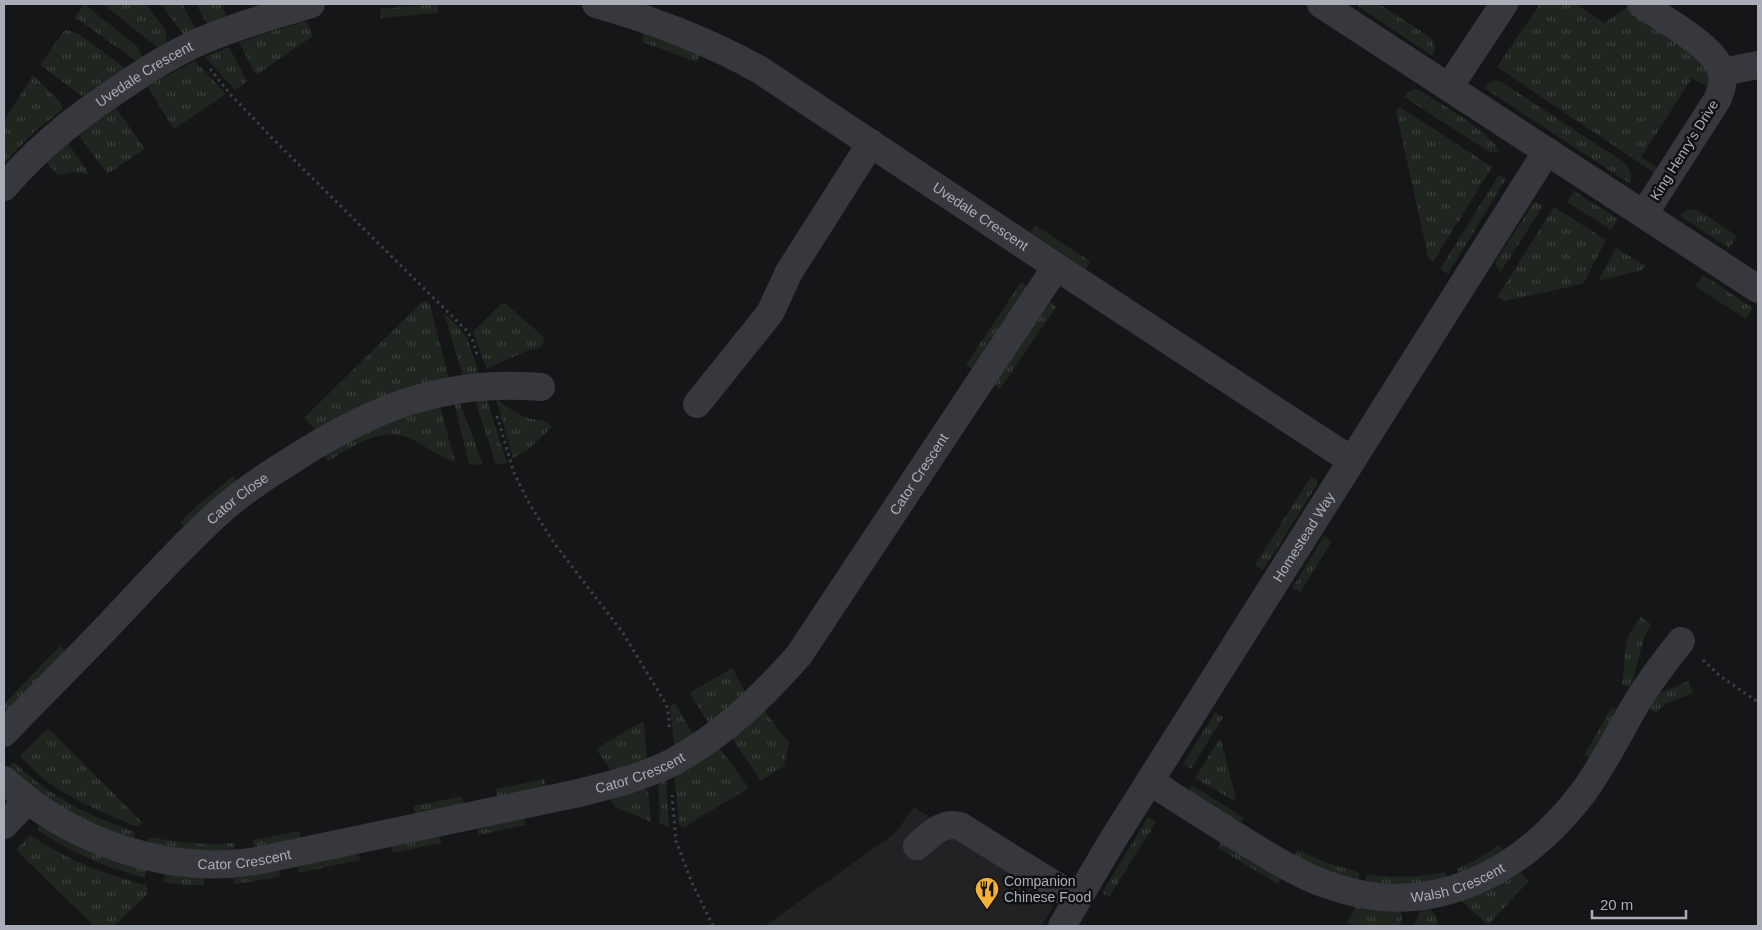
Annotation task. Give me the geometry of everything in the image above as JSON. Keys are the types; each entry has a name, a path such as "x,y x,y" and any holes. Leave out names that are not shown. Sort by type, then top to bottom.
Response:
{"street":[{"name":"Uvedale Crescent","path":"4,187 39,149 87,109 148,70 191,46 254,21 311,4"},
{"name":"Uvedale Crescent","path":"596,4 640,17 688,35 738,58 810,102 1056,267 1351,460"},
{"name":"King Henry's Drive","path":"1321,4 1758,289"},
{"path":"1449,87 1504,4"},
{"path":"1641,4 1705,48 1714,57 1722,72 1758,65"},
{"name":"King Henry's Drive","path":"1644,214 1717,100 1723,80 1722,72"},
{"path":"697,404 770,313 781,292 788,272 871,143"},
{"name":"Homestead Way","path":"1062,926 1076,899 1546,151"},
{"name":"Cator Crescent","path":"4,780 28,800 61,822 88,835 135,853 184,863 233,865 580,793 607,786 669,764 735,721 775,684 799,655 1056,267"},
{"name":"Cator Close","path":"4,733 192,539 226,507 255,484 306,450 375,413 430,394 487,386 515,385 541,387"},
{"name":"Walsh Crescent","path":"1150,782 1271,858 1299,873 1324,883 1349,891 1375,896 1426,896 1452,891 1477,882 1516,858 1561,817 1586,788 1651,680 1682,641"},
{"path":"4,825 28,800"},
{"path":"917,846 942,827 949,825 960,826 1076,899"}],"path":[{"path":"191,46 232,96 467,331 473,341 514,473 530,505 554,543 623,633 666,704 669,717 669,764 676,841 692,883 713,926"},
{"path":"1682,641 1720,676 1758,702"}],"shaded area":[{"path":"914,807 995,857 1052,897 1052,909 1041,926 765,926 895,833"}],"green space":[{"path":"84,4 138,47 142,58 136,61 75,17"},
{"path":"103,4 146,4 166,31 167,43 158,48"},
{"path":"161,4 182,4 196,29 184,35"},
{"path":"196,4 222,4 226,16 207,24"},
{"path":"438,4 438,13 381,18 380,9"},
{"path":"1359,4 1379,4 1430,37 1434,46 1432,56 1358,6"},
{"path":"1540,4 1576,4 1604,23 1628,7 1700,57 1709,68 1711,89 1692,78 1641,157 1659,169 1656,174 1497,67"},
{"path":"306,21 313,36 256,75 239,42"},
{"path":"67,30 79,34 125,68 82,96 40,65 64,31"},
{"path":"644,34 700,54 697,62 642,42"},
{"path":"229,47 247,81 235,90 205,57"},
{"path":"195,61 226,94 174,129 147,86"},
{"path":"33,75 60,102 63,109 35,131 4,163 4,121"},
{"path":"1496,80 1622,161 1630,171 1629,183 1484,88 1491,81"},
{"path":"1413,89 1417,89 1474,125 1485,134 1499,151 1491,153 1404,97"},
{"path":"1400,107 1492,167 1433,262 1428,257 1396,110"},
{"path":"116,108 145,149 107,174 78,134"},
{"path":"67,142 90,175 73,172 58,175 47,163"},
{"path":"1499,175 1506,179 1448,274 1440,269"},
{"path":"1574,191 1618,219 1611,230 1567,202"},
{"path":"1535,201 1543,206 1500,273 1495,262"},
{"path":"1554,207 1606,240 1583,284 1504,301 1497,297"},
{"path":"1686,210 1698,210 1737,236 1729,248 1680,216"},
{"path":"1035,225 1090,261 1086,269 1031,232"},
{"path":"1616,248 1646,266 1642,270 1598,281"},
{"path":"1703,275 1753,308 1746,319 1695,286"},
{"path":"1021,282 1028,287 974,371 966,365"},
{"path":"424,301 427,301 430,305 449,379 316,430 304,418"},
{"path":"1049,301 1056,307 1000,389 993,384"},
{"path":"502,303 505,303 545,338 540,348 520,354 487,369 473,332"},
{"path":"444,313 467,338 479,373 463,377"},
{"path":"474,397 486,397 507,463 496,465"},
{"path":"496,399 518,414 536,420 543,420 552,427 529,449 513,458"},
{"path":"460,402 483,465 469,464 454,403"},
{"path":"440,406 455,462 440,456 417,442 393,435 371,438 328,461 324,454 381,424"},
{"path":"233,476 239,483 186,529 180,522"},
{"path":"1311,476 1317,480 1317,485 1263,570 1255,565"},
{"path":"1324,536 1332,541 1300,592 1292,588"},
{"path":"1641,617 1651,624 1644,638 1631,687 1622,685 1625,649 1629,634"},
{"path":"60,646 66,652 4,717 4,704"},
{"path":"732,668 746,693 709,725 690,693"},
{"path":"1688,681 1693,692 1691,694 1665,704 1656,713 1648,708 1658,694"},
{"path":"675,703 694,736 674,746 670,706"},
{"path":"1612,707 1620,711 1591,759 1584,755"},
{"path":"764,710 789,742 784,766 761,781 732,738"},
{"path":"1215,713 1223,717 1191,769 1183,764"},
{"path":"641,722 644,723 647,760 612,772 596,749"},
{"path":"46,730 50,730 143,823 137,826 132,825 83,803 50,784 32,769 20,756"},
{"path":"1219,740 1221,740 1236,799 1234,801 1195,778"},
{"path":"719,747 749,788 684,827 680,826 674,773"},
{"path":"14,762 42,785 71,804 135,832 134,840 78,818 19,778 8,767"},
{"path":"666,777 669,827 660,824 658,780"},
{"path":"544,779 546,787 497,798 496,789"},
{"path":"1192,785 1244,818 1240,824 1188,792"},
{"path":"644,786 648,792 651,822 615,807 609,797"},
{"path":"462,796 464,804 415,814 413,806"},
{"path":"524,817 526,825 478,835 476,827"},
{"path":"1148,817 1156,822 1109,897 1102,893"},
{"path":"41,822 146,870 145,878 103,864 49,838 37,829"},
{"path":"299,831 301,839 255,849 253,840"},
{"path":"439,834 441,843 393,853 391,845"},
{"path":"30,835 71,859 146,885 148,894 114,926 94,926 16,850"},
{"path":"150,837 192,843 234,843 235,852 208,852 146,844"},
{"path":"1222,841 1282,877 1278,884 1218,848"},
{"path":"1499,845 1505,852 1460,876 1457,869 1478,859"},
{"path":"1298,850 1325,862 1360,873 1358,881 1331,873 1293,857"},
{"path":"358,852 360,860 299,873 297,865"},
{"path":"279,868 280,877 234,884 233,876"},
{"path":"1518,871 1529,881 1489,924 1460,900 1488,890"},
{"path":"1445,872 1447,880 1422,885 1365,882 1367,874 1406,877"},
{"path":"165,873 204,877 204,885 164,882"},
{"path":"1357,904 1401,909 1402,918 1400,926 1354,926 1347,923"},
{"path":"1427,907 1435,915 1438,926 1414,926 1419,913 1423,908"}],"place":[{"name":"Companion Chinese Food","path":"987,910"}]}
